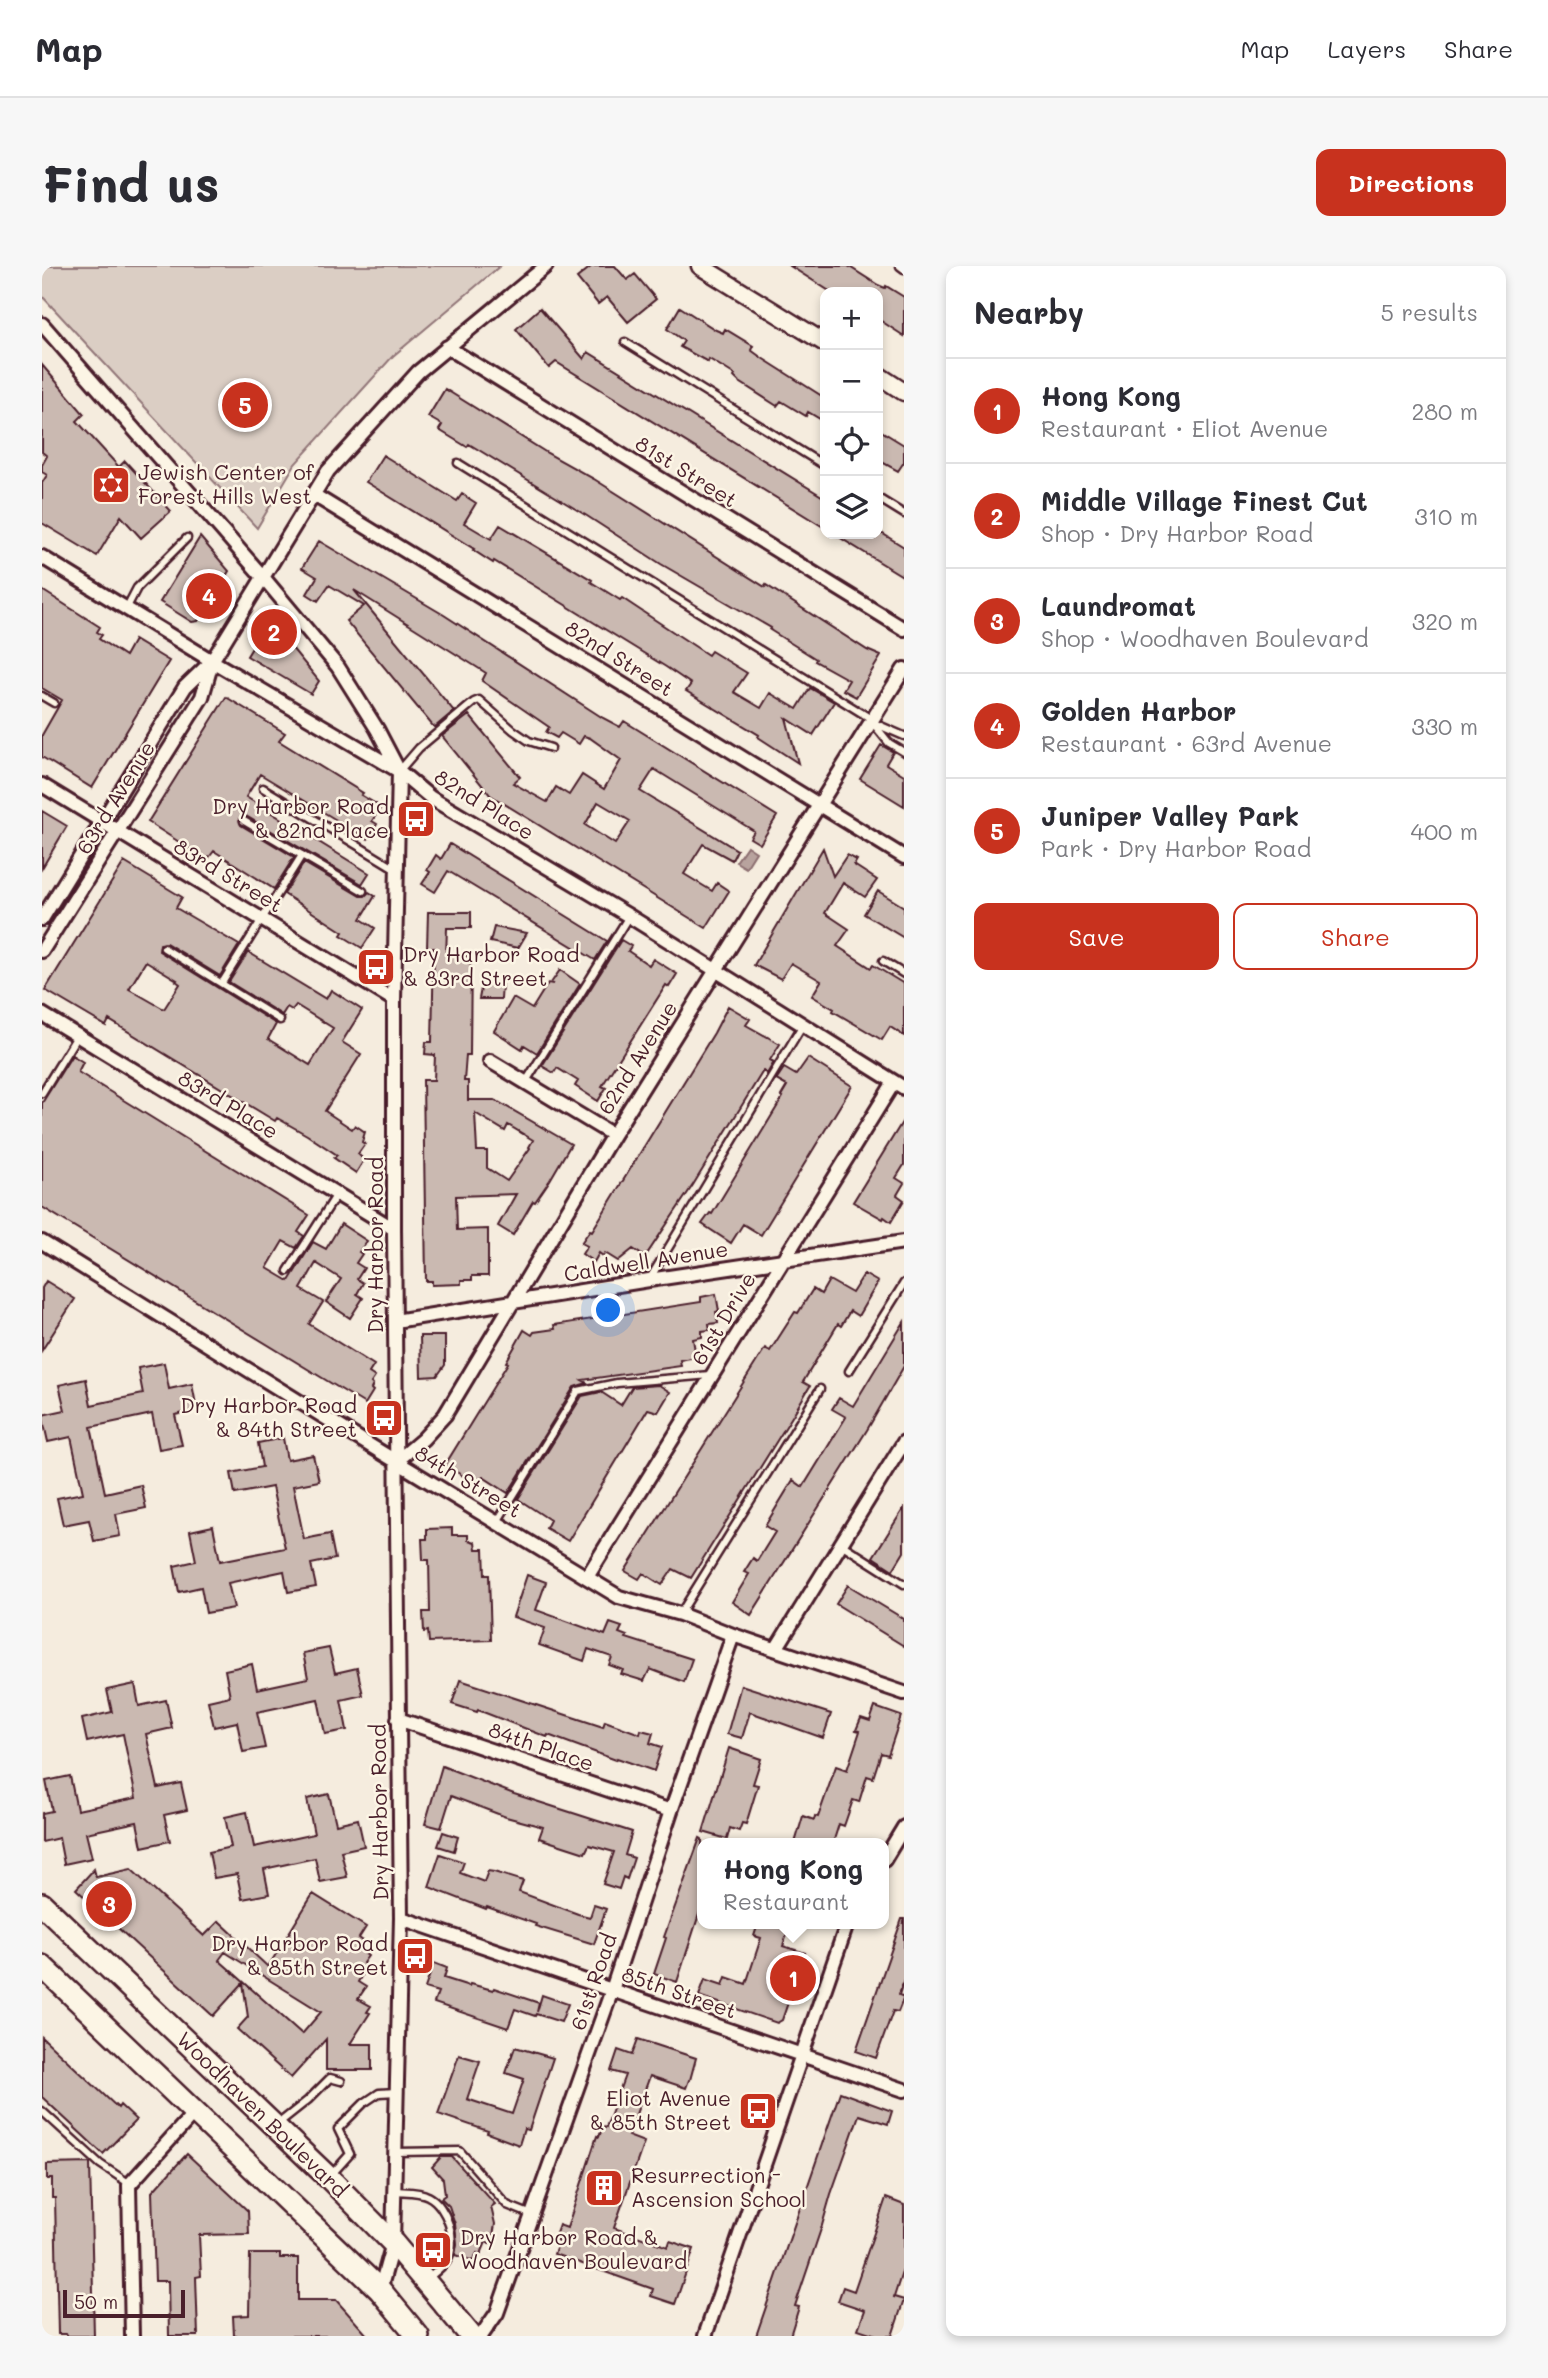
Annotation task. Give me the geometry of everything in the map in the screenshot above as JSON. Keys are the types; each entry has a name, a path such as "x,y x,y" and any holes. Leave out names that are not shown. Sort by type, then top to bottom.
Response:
{"main road":[{"name":"Woodhaven Boulevard","path":"42,1905 329,2178 393,2243 471,2336"},
{"path":"42,1966 380,2290 418,2336"}],"street":[{"name":"63rd Avenue","path":"42,951 202,697 212,662 328,471 418,372 546,266"},
{"path":"700,266 820,340"},
{"name":"Dry Harbor Road","path":"42,324 338,667 377,729 399,771 394,1000 394,1229 401,1918 393,2243 380,2290"},
{"name":"81st Street","path":"447,347 904,629"},
{"path":"883,378 904,392"},
{"name":"82nd Street","path":"314,495 904,858"},
{"name":"82nd Place","path":"42,557 212,662 399,771 431,798 629,916 899,1085"},
{"name":"63rd Avenue","path":"42,919 185,687 212,662"},
{"name":"62nd Avenue","path":"397,1461 423,1439 445,1415 613,1135 904,669"},
{"name":"83rd Street","path":"42,785 394,1000"},
{"name":"83rd Place","path":"42,1014 394,1229"},
{"path":"489,1061 613,1135"},
{"name":"61st Drive","path":"587,1577 783,1259 899,1085"},
{"name":"84th Street","path":"42,1242 619,1597 680,1614 733,1635 904,1693"},
{"name":"Caldwell Avenue","path":"395,1321 904,1242"},
{"path":"776,1648 904,1442"},
{"name":"61st Road","path":"481,2336 497,2313 612,1990 733,1635"},
{"name":"84th Place","path":"398,1719 671,1811"},
{"path":"889,1852 904,1827"},
{"name":"85th Street","path":"401,1918 904,2090"},
{"path":"705,2336 845,1929"},
{"path":"132,2336 130,2183 194,2113"}],"lane":[{"path":"625,342 820,463"},
{"path":"458,463 872,721 904,736"},
{"path":"883,501 904,514"},
{"path":"126,609 137,589 187,538"},
{"path":"42,696 54,703"},
{"path":"399,771 419,748 479,700 529,741 551,748"},
{"path":"872,721 889,743 904,752"},
{"path":"263,788 397,870"},
{"path":"244,821 363,891"},
{"path":"222,983 302,855"},
{"path":"525,1083 629,916"},
{"path":"164,948 280,1020"},
{"path":"883,961 904,974"},
{"path":"649,1280 803,1024"},
{"path":"42,1093 76,1035"},
{"path":"288,1272 337,1194"},
{"path":"849,1371 904,1283"},
{"path":"497,1522 578,1391 617,1382 712,1375"},
{"path":"680,1614 820,1390"},
{"path":"841,1544 904,1584"},
{"path":"275,2127 309,2100 330,2078 341,2081"},
{"path":"321,2088 329,2094"},
{"path":"329,2178 350,2154 335,2127 361,2101 379,2093 397,2092"},
{"path":"309,2100 316,2107"},
{"path":"42,2111 87,2154 130,2183"},
{"path":"396,2152 460,2151 507,2205 532,2215"},
{"path":"395,2191 427,2195 438,2204 447,2222 451,2242 449,2257 425,2281"}],"shaded area":[{"path":"42,266 500,266 393,356 295,464 257,528 42,296"},
{"path":"747,846 756,852 746,868 736,862"}],"building":[{"path":"592,266 615,266 627,280 635,274 656,299 628,322 607,297 598,304 577,278"},
{"path":"790,266 848,266 883,287 823,287"},
{"path":"886,286 904,297 904,336 883,322 883,287"},
{"path":"680,307 716,330 723,333 725,329 753,346 751,350 762,358 820,395 820,419 808,412 806,416 781,401 777,406 738,381 735,375 724,368 680,347 684,341 667,329"},
{"path":"540,308 584,359 588,352 820,495 820,525 556,362 549,368 516,329"},
{"path":"42,365 84,414 77,421 119,467 125,461 171,511 141,538 121,516 97,556 42,523 42,483 47,475 42,472 42,465 47,456 42,452"},
{"path":"445,389 765,587 766,585 867,650 881,656 856,697 843,690 849,680 815,661 816,659 770,630 771,628 661,564 469,444 467,447 439,430 442,425 428,417"},
{"path":"883,432 904,445 904,462 898,471 883,463"},
{"path":"383,455 457,501 462,494 476,503 464,523 491,539 500,525 592,580 591,582 620,600 622,598 708,655 711,651 747,673 734,692 761,708 770,693 797,709 810,688 834,702 813,735 786,718 798,763 758,737 759,735 686,691 691,684 666,667 494,561 493,563 366,482"},
{"path":"883,534 904,547 904,577 842,539 883,539"},
{"path":"200,537 229,571 198,621 192,622 160,602"},
{"path":"319,541 444,615 603,718 620,727 624,721 777,816 760,844 750,838 754,831 654,769 640,791 737,850 732,860 703,844 684,874 712,891 717,883 729,891 706,928 490,795 442,736 469,715 520,777 513,783 547,802 556,787 569,795 582,775 604,789 621,760 590,738 584,736 579,744 561,733 557,738 546,732 549,727 482,681 486,673 354,590 454,711 435,727 346,621 364,606 329,585 318,601 307,594 317,577 302,568","holes":["598,802 630,821 615,844 585,825"]},
{"path":"42,590 100,627 97,632 102,635 99,639 125,656 134,640 169,661 92,788 42,757 42,735 62,700 42,688"},
{"path":"269,620 319,681 311,694 247,656"},
{"path":"226,697 285,733 279,741 381,807 372,821 377,824 368,839 260,774 246,797 369,873 362,884 246,816 239,819 241,825 294,857 274,889 214,851 207,860 148,822"},
{"path":"881,745 893,752 886,764 904,775 904,806 860,779"},
{"path":"42,811 67,826 42,868"},
{"path":"450,844 607,941 595,960 448,871 435,892 422,884 436,855 441,859"},
{"path":"823,848 833,876 847,855 857,860 854,865 877,880 865,897 843,883 825,913 849,929 837,946 871,968 873,965 904,984 904,1036 890,1027 882,1040 833,1011 834,1009 812,996 821,981 791,963 781,979 754,965"},
{"path":"124,862 182,897 176,908 239,945 220,976 166,943 160,944 159,951 276,1024 268,1039 310,1065 333,1028 296,1005 292,1010 287,1007 282,1015 229,982 248,952 326,999 331,990 362,1010 342,1042 361,1054 325,1111 352,1129 355,1125 365,1132 362,1142 365,1144 358,1154 364,1160 356,1173 334,1158 337,1155 307,1135 277,1118 275,1121 109,1020 106,1026 45,990","holes":["146,961 180,984 164,1009 129,989"]},
{"path":"304,863 360,896 369,892 375,896 361,919 375,928 362,948 341,935 343,932 284,894"},
{"path":"878,891 904,907 904,938 864,914"},
{"path":"428,912 471,912 471,928 447,928 446,956 471,956 470,1055 466,1055 464,1081 468,1081 468,1100 495,1100 571,1144 513,1235 498,1226 516,1194 456,1196 457,1230 488,1229 488,1276 472,1276 472,1280 461,1280 461,1284 432,1285 432,1281 426,1281 423,1080 434,1080 435,1055 425,1054 426,1042 432,1042 434,948 427,948","holes":["475,1113 505,1131 508,1125 533,1140 507,1181 487,1168 487,1151 477,1151"]},
{"path":"494,927 527,933 518,948 490,942"},
{"path":"621,940 631,946 628,951 649,965 653,959 677,974 669,987 666,985 602,1086 606,1088 598,1101 575,1086 578,1081 557,1068 554,1073 542,1066"},
{"path":"560,970 580,984 537,1053 524,1045 522,1049 494,1031 513,998 532,1009 548,983 553,984 551,983"},
{"path":"482,983 502,984 501,999 479,999"},
{"path":"728,1006 750,1019 746,1025 780,1044 770,1060 774,1062 767,1074 763,1071 645,1257 633,1249 618,1261 605,1253 603,1256 599,1253 594,1262 582,1254 587,1246 581,1243 590,1230 592,1231"},
{"path":"72,1055 83,1062 78,1072 309,1215 298,1232 304,1236 296,1248 283,1241 267,1268 289,1281 313,1242 326,1249 341,1224 367,1241 359,1252 362,1254 356,1263 364,1268 357,1279 363,1283 357,1294 363,1298 350,1318 326,1302 341,1279 316,1263 301,1289 323,1302 309,1324 374,1365 369,1373 375,1377 371,1383 373,1391 365,1404 42,1207 42,1103"},
{"path":"808,1058 852,1086 761,1235 743,1224 731,1243 702,1224 710,1213 712,1214 783,1097 781,1096 787,1086 776,1080 784,1068 796,1075"},
{"path":"904,1119 904,1165 896,1178 904,1183 897,1195 904,1200 891,1222 853,1202"},
{"path":"864,1274 878,1282 858,1316 850,1311 841,1326 838,1324 803,1382 810,1386 691,1578 673,1569 662,1585 643,1573 639,1579 625,1571 765,1348 770,1351 813,1289 821,1294 829,1280 852,1293"},
{"path":"46,1281 75,1299 42,1350 42,1288"},
{"path":"716,1294 718,1323 709,1324 710,1330 702,1331 702,1337 693,1339 696,1357 680,1360 681,1366 582,1380 587,1383 574,1387 508,1493 483,1477 478,1485 445,1465 508,1363 506,1362 524,1330 532,1335 534,1332 555,1329 554,1325 701,1302 701,1297"},
{"path":"904,1322 904,1366 751,1615 732,1602 749,1574 744,1572 753,1558 757,1561 775,1532 765,1526 793,1480 803,1487 846,1417 832,1409 839,1398 853,1406"},
{"path":"420,1336 445,1336 445,1365 437,1376 421,1377"},
{"path":"164,1363 169,1389 192,1384 197,1410 175,1415 182,1445 159,1449 152,1414 91,1427 105,1493 141,1485 146,1508 116,1514 120,1536 94,1541 89,1520 63,1525 57,1498 83,1493 71,1437 48,1442 42,1415 65,1410 59,1385 86,1379 91,1405 143,1394 138,1368"},
{"path":"659,1385 670,1392 658,1412 648,1409 568,1541 546,1528 550,1520 518,1499 582,1396 601,1392 621,1405 632,1387"},
{"path":"283,1438 287,1460 313,1455 319,1481 293,1486 304,1539 330,1534 335,1559 311,1564 316,1587 288,1592 284,1571 228,1583 234,1608 206,1613 201,1587 179,1592 174,1566 196,1561 190,1531 213,1526 220,1561 285,1548 272,1487 235,1494 231,1473 262,1467 258,1443"},
{"path":"904,1508 904,1552 893,1570 873,1557"},
{"path":"452,1528 452,1535 468,1535 468,1540 475,1542 476,1549 484,1549 485,1575 489,1575 491,1640 429,1642 428,1631 424,1632 423,1612 430,1612 429,1560 423,1560 422,1539 427,1539 427,1529"},
{"path":"527,1575 546,1582 536,1610 605,1635 610,1623 622,1627 619,1633 627,1636 626,1638 692,1659 684,1682 650,1669 644,1681 621,1674 623,1670 609,1665 612,1657 588,1649 584,1661 539,1645 545,1628 513,1617"},
{"path":"848,1585 904,1619 904,1646 836,1604"},
{"path":"329,1648 335,1673 357,1668 363,1695 341,1700 347,1730 325,1734 318,1699 257,1712 265,1748 243,1752 237,1722 214,1727 208,1701 230,1696 225,1670 252,1664 257,1689 308,1678 303,1653"},
{"path":"460,1680 603,1727 605,1721 640,1734 641,1730 653,1733 650,1743 662,1747 654,1771 548,1735 547,1737 478,1710 477,1712 452,1704"},
{"path":"135,1684 139,1706 166,1700 172,1728 146,1734 158,1788 181,1783 187,1810 164,1815 170,1841 142,1847 137,1822 86,1833 92,1858 64,1864 59,1838 42,1842 42,1813 52,1811 46,1781 70,1776 77,1810 136,1798 123,1734 87,1742 82,1719 112,1712 107,1690"},
{"path":"741,1685 831,1714 823,1738 750,1712 742,1738 727,1734"},
{"path":"875,1707 901,1716 888,1755 881,1753 873,1778 867,1776 859,1802 853,1800 844,1826 839,1824 835,1838 796,1838 803,1816 814,1820 815,1816 818,1817 836,1766 847,1770 860,1731 856,1730 861,1718 870,1721"},
{"path":"729,1748 761,1759 753,1784 758,1785 746,1824 742,1823 739,1831 730,1828 727,1838 703,1832"},
{"path":"442,1766 514,1794 632,1832 625,1855 634,1858 627,1879 623,1877 619,1889 603,1884 614,1852 589,1845 585,1853 539,1838 543,1827 506,1817 451,1796 441,1828 425,1824"},
{"path":"329,1794 336,1824 358,1819 364,1846 341,1851 347,1877 320,1882 315,1858 264,1869 269,1894 242,1899 237,1874 214,1878 209,1852 231,1847 225,1817 247,1812 254,1847 314,1834 307,1799"},
{"path":"443,1832 458,1837 454,1851 438,1846"},
{"path":"697,1846 697,1920 677,1982 654,1974 666,1938 664,1937"},
{"path":"440,1854 464,1862 460,1873 484,1882 488,1871 523,1881 519,1892 578,1914 590,1917 594,1905 606,1909 594,1944 535,1926 536,1924 487,1907 486,1909 429,1887"},
{"path":"94,1869 96,1877 131,1869 204,1936 219,1921 268,1967 313,1894 366,1927 359,1938 363,1941 358,1949 368,1956 363,1963 367,1966 358,1982 366,1987 358,1999 371,2006 367,2012 370,2013 350,2044 372,2044 372,2070 326,2070 326,2039 291,2078 237,2029 248,2017 243,1983 213,2016 76,1889","holes":["225,1952 321,2012 302,2034 219,1960"]},
{"path":"902,1919 904,1979 899,1995 904,1997 898,2012 893,2011 876,2058 856,2051"},
{"path":"756,1929 789,1929 783,1946 805,1953 782,2020 777,2023 699,1996 705,1979 723,1985 726,1977 746,1984 761,1938 754,1936"},
{"path":"434,1963 447,1968 444,1978 469,1986 494,1988 539,2003 537,2012 542,1995 568,2004 561,2022 515,2009 508,2028 434,2003 438,1992 425,1988"},
{"path":"42,2037 118,2108 120,2105 136,2120 103,2154 42,2097"},
{"name":"Resurrection - Ascension School","path":"638,2039 696,2058 686,2088 650,2076 628,2136 644,2142 614,2228 668,2247 670,2241 694,2249 675,2304 651,2296 653,2289 554,2254 559,2241 554,2239 559,2225 567,2228 597,2136 599,2137 603,2126 606,2127 625,2075 611,2071 618,2050 632,2055"},
{"path":"515,2047 553,2058 529,2130 524,2129 519,2145 438,2114 459,2055 480,2061 467,2099 512,2114 524,2079 506,2073"},
{"path":"840,2092 892,2111 888,2124 859,2115 795,2306 799,2307 790,2336 756,2336"},
{"path":"187,2154 248,2211 249,2234 199,2235 201,2276 196,2277 198,2336 169,2336 168,2281 155,2281 152,2192"},
{"path":"441,2157 452,2157 495,2204 491,2207 495,2224 493,2236 473,2261 455,2255 455,2224 449,2206 441,2198 445,2195 443,2179 432,2167"},
{"path":"90,2163 94,2336 67,2336 58,2334 55,2198 52,2198 52,2179 47,2179 47,2164"},
{"path":"886,2198 904,2205 904,2266 894,2297 904,2300 892,2336 879,2336 858,2329 865,2310 838,2301 843,2287 854,2291"},
{"path":"250,2254 280,2254 280,2258 298,2258 298,2300 336,2300 368,2336 234,2336 233,2316 249,2315"}],"place":[{"name":"Juniper Valley Park","path":"245,405"},
{"name":"Jewish Center of Forest Hills West","path":"111,485"},
{"name":"Golden Harbor","path":"209,596"},
{"name":"Middle Village Finest Cut","path":"274,632"},
{"name":"Dry Harbor Road & 82nd Place","path":"416,819"},
{"name":"Dry Harbor Road & 83rd Street","path":"376,967"},
{"name":"Dry Harbor Road & 84th Street","path":"384,1418"},
{"name":"Laundromat","path":"109,1904"},
{"name":"Dry Harbor Road & 85th Street","path":"415,1956"},
{"name":"Hong Kong","path":"793,1978"},
{"name":"Eliot Avenue & 85th Street","path":"758,2111"},
{"name":"Resurrection - Ascension School","path":"604,2188"},
{"name":"Dry Harbor Road & Woodhaven Boulevard","path":"433,2250"}]}
